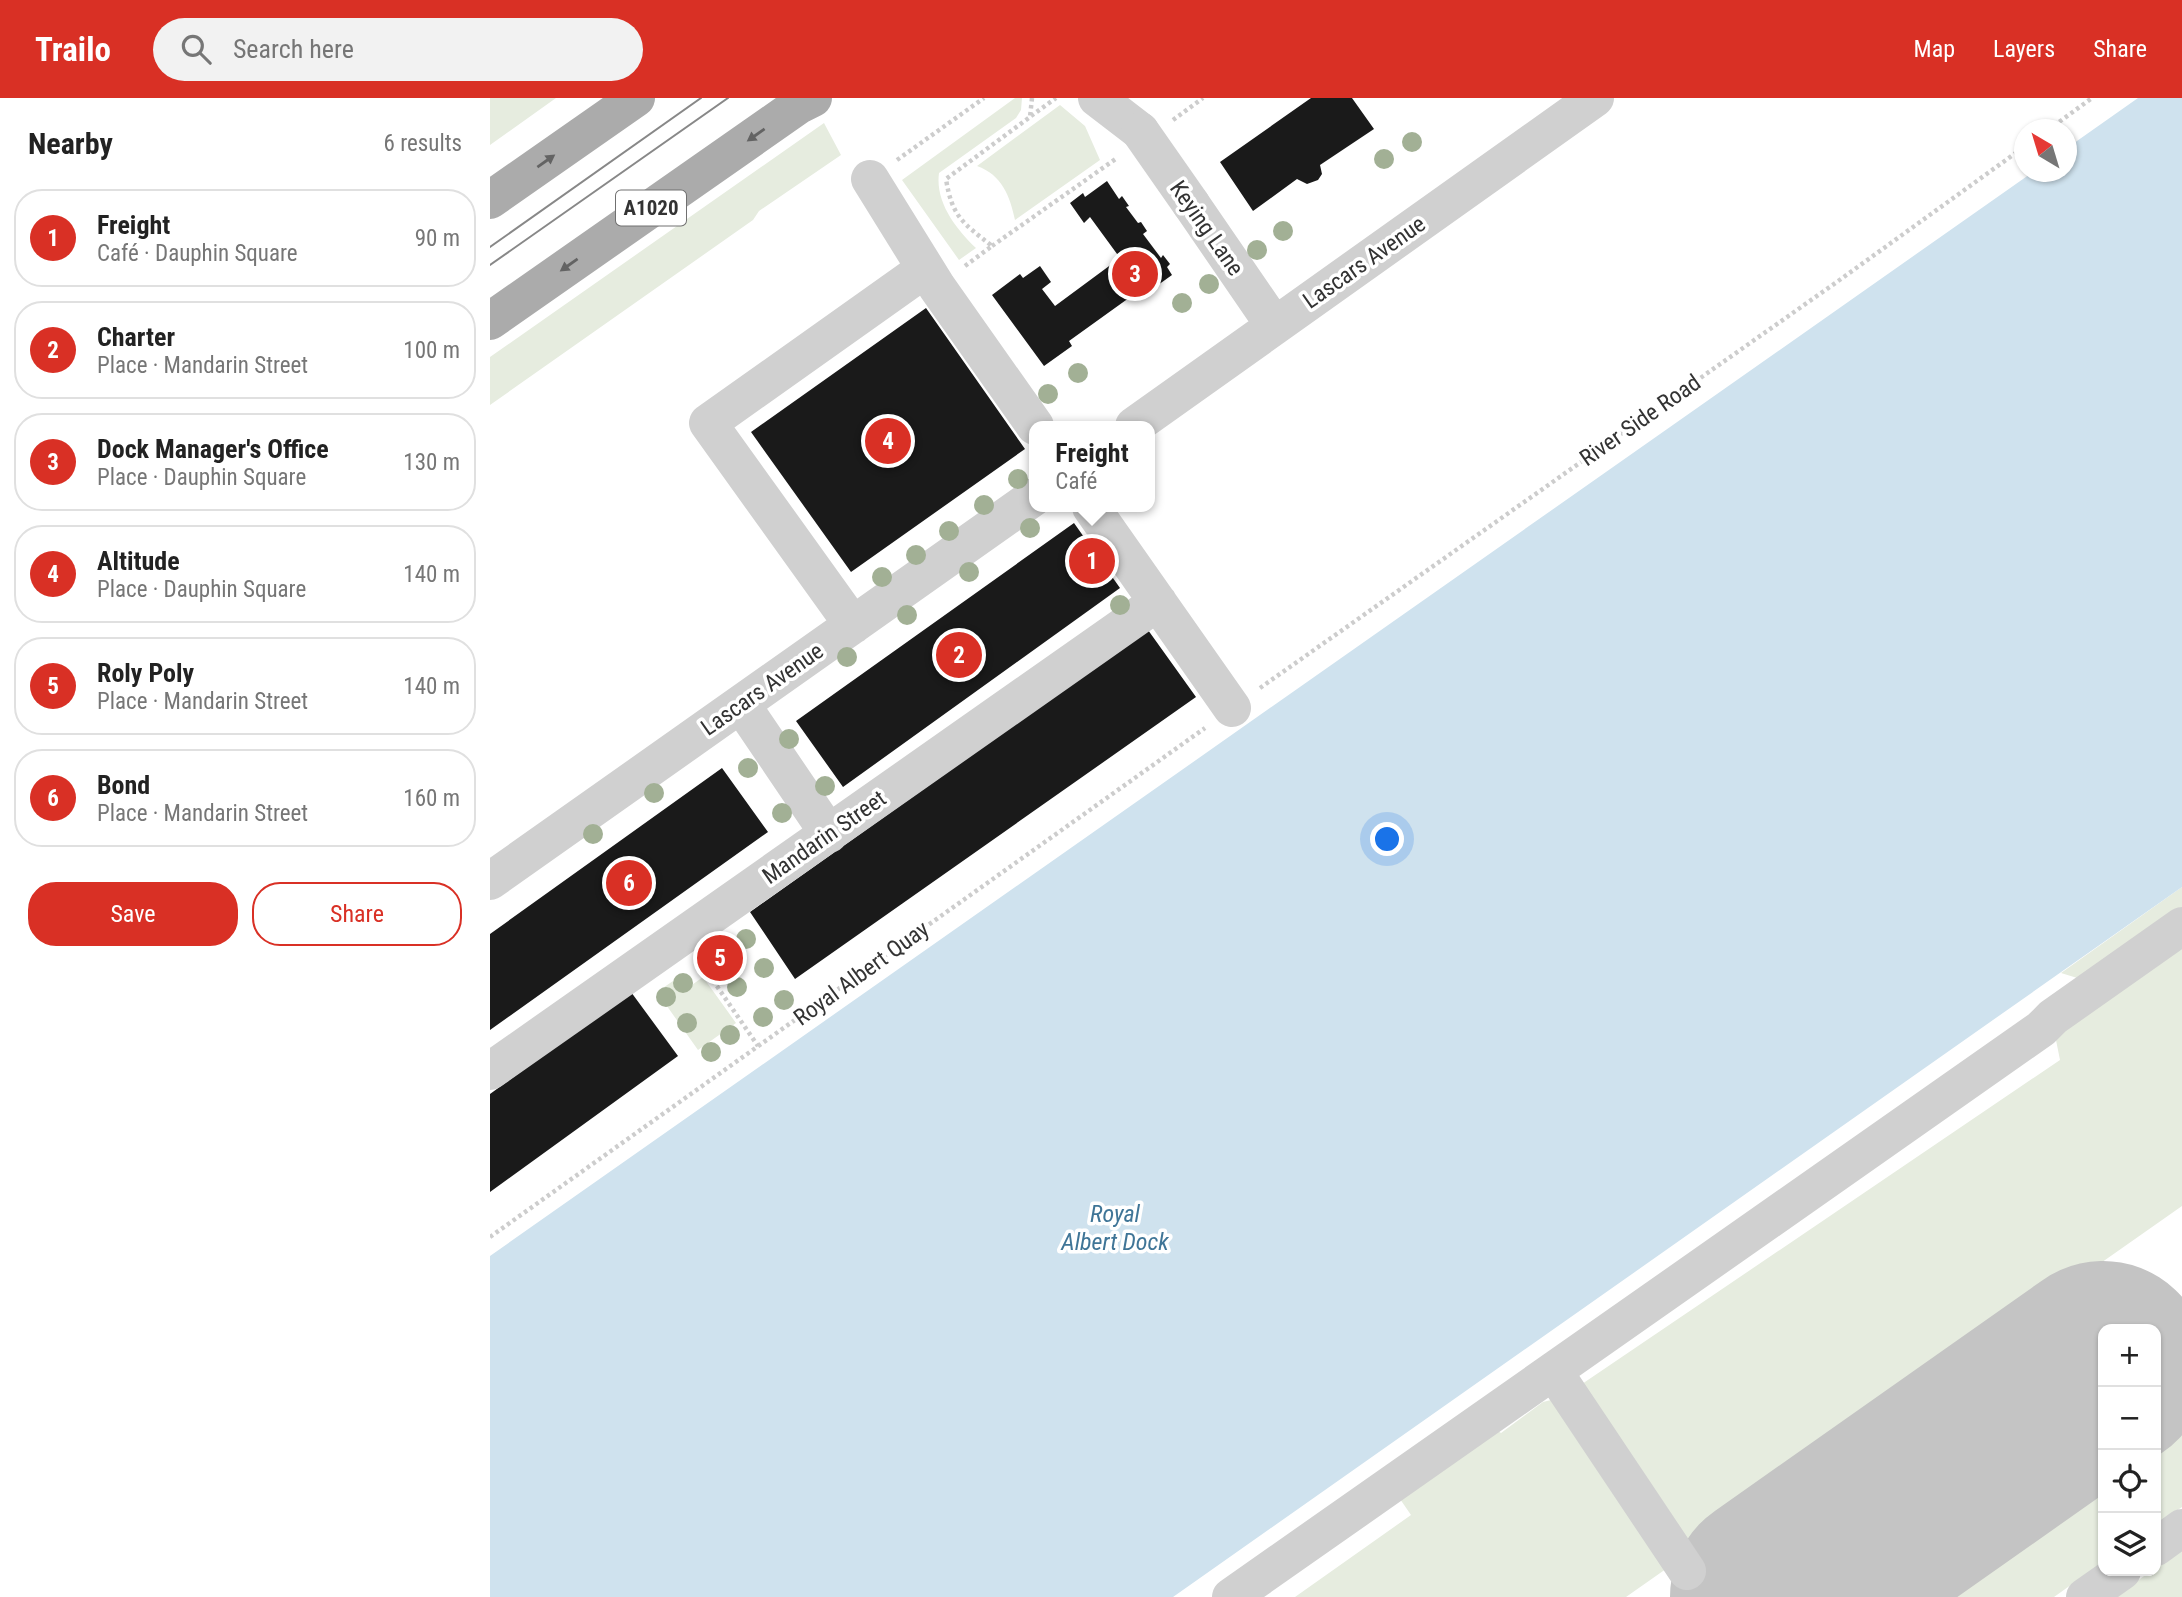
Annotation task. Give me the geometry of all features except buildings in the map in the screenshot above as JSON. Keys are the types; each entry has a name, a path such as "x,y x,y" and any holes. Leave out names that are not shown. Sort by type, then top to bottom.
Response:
{"main road":[{"path":"490,200 636,98"},
{"name":"A1020","path":"490,321 799,105 813,98"}],"street":[{"name":"Keying Lane","path":"1097,98 1138,128 1274,326"},
{"name":"Lascars Avenue","path":"1141,421 1274,326 1552,110 1595,98"},
{"path":"870,178 931,278 1031,421"},
{"path":"853,625 708,423 931,278"},
{"name":"Lascars Avenue","path":"490,881 1029,501"},
{"path":"1095,512 1158,602 1243,700"},
{"name":"Mandarin Street","path":"490,1071 1158,602"},
{"path":"741,704 829,834"},
{"path":"1231,1597 2041,1029 2053,1017 2182,926"},
{"path":"1554,1372 1687,1571"},
{"path":"2161,1543 2182,1528"},
{"path":"2085,1597 2115,1576"}],"path":[{"path":"870,178 984,98"},
{"path":"1030,117 1032,98"},
{"path":"992,246 965,225 950,204 946,179 1056,98"},
{"path":"968,264 1138,128 1203,98"},
{"path":"2063,119 2092,98"},
{"name":"River Side Road","path":"1243,700 2014,155"},
{"name":"Royal Albert Quay","path":"490,1237 1243,700"},
{"path":"682,937 758,1046"}],"shaded area":[{"path":"490,98 556,98 490,145"},
{"path":"1015,98 1022,98 1021,110 1016,118 939,173 940,194 948,214 976,248 959,260 902,180"},
{"path":"1060,105 1085,126 1100,160 1015,220 1004,187 993,175 977,166"},
{"path":"824,123 841,155 490,405 490,357"},
{"path":"2182,887 2182,914 2087,981 2061,973"},
{"path":"2182,940 2182,1206 1685,1555 1582,1384 2060,1060 2056,1040 2058,1031"},
{"path":"703,977 736,1023 698,1050 657,992 673,981 682,992"},
{"path":"1551,1400 1673,1564 1626,1597 1295,1597 1411,1515 1400,1499 1492,1427 1501,1433 1543,1402"},
{"path":"2182,1410 2182,1507 2161,1522 2161,1450 2161,1425"},
{"path":"2098,1469 2098,1566 2054,1597 1915,1597"},
{"path":"2182,1549 2182,1597 2115,1597 2144,1576 2161,1576 2161,1564"}],"water":[{"name":"Royal Albert Dock","path":"2138,98 2182,98 2182,887 1173,1597 490,1597 490,1256 2019,182 2077,182 2077,141"}],"taxiway":[{"path":"1813,1597 1835,1563 1862,1536"}],"runway":[{"path":"1775,1597 2098,1370"}],"tram line":[{"path":"490,247 701,98"},
{"path":"490,265 728,98"}],"place":[{"name":"Dock Manager's Office","path":"1135,274"},
{"name":"Altitude","path":"888,441"},
{"name":"Freight","path":"1092,561"},
{"name":"Charter","path":"959,655"},
{"name":"Bond","path":"629,883"},
{"name":"Roly Poly","path":"720,958"}]}
